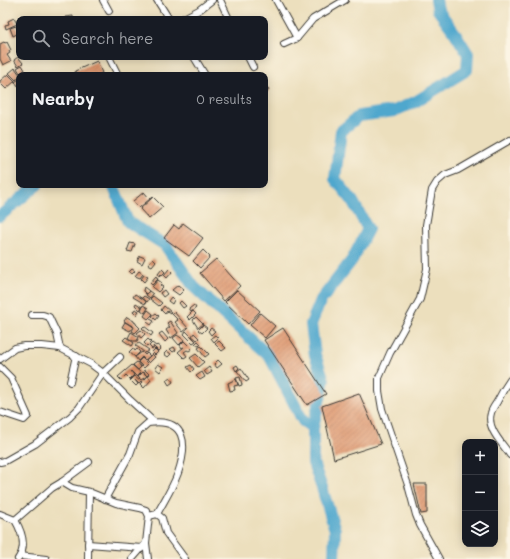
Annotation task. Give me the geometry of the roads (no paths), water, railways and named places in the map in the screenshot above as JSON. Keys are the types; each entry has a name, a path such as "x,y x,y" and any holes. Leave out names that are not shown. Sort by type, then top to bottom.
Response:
{"street":[{"path":"103,0 109,12"},
{"path":"157,0 167,16"},
{"path":"188,16 199,10 212,0"},
{"path":"220,0 228,16"},
{"path":"276,0 296,38"},
{"path":"284,44 296,38 313,19 344,0"},
{"path":"110,60 116,72"},
{"path":"196,60 203,72"},
{"path":"250,60 253,67"},
{"path":"439,559 416,516 408,485 382,409 379,391 379,378 390,353 420,300 427,269 426,225 432,190 436,182 445,175 458,170 510,140"},
{"path":"32,315 43,315 49,317 57,334 60,348"},
{"path":"0,359 15,348 24,346 60,348 103,372 154,422"},
{"path":"70,382 76,356"},
{"path":"0,462 5,461 35,444 70,417 79,408 103,372 120,356"},
{"path":"0,367 11,378 28,416 24,420 0,412"},
{"path":"510,380 493,407 490,420 492,429 510,455"},
{"path":"105,498 130,454 138,432 148,423 171,423 180,432 183,440 181,462 178,474 157,514 149,516"},
{"path":"15,520 52,488 89,462"},
{"path":"62,482 72,488 88,492 116,503 146,510 149,516 144,546 148,559"},
{"path":"88,492 88,559"},
{"path":"0,514 15,520 21,532 23,548 19,558 46,559"},
{"path":"157,514 162,518 166,533 185,559"},
{"path":"88,544 144,546"},
{"path":"132,559 144,546"}],"waterway":[{"path":"334,559 335,530 313,463 313,428 324,380 315,355 311,324 321,300 352,260 368,229 352,200 335,179 341,131 359,116 394,111 415,102 467,70 468,54 438,10 436,0"},
{"path":"0,216 33,188"},
{"path":"114,188 128,222 165,245 194,287 270,357 303,421 313,428"}]}
